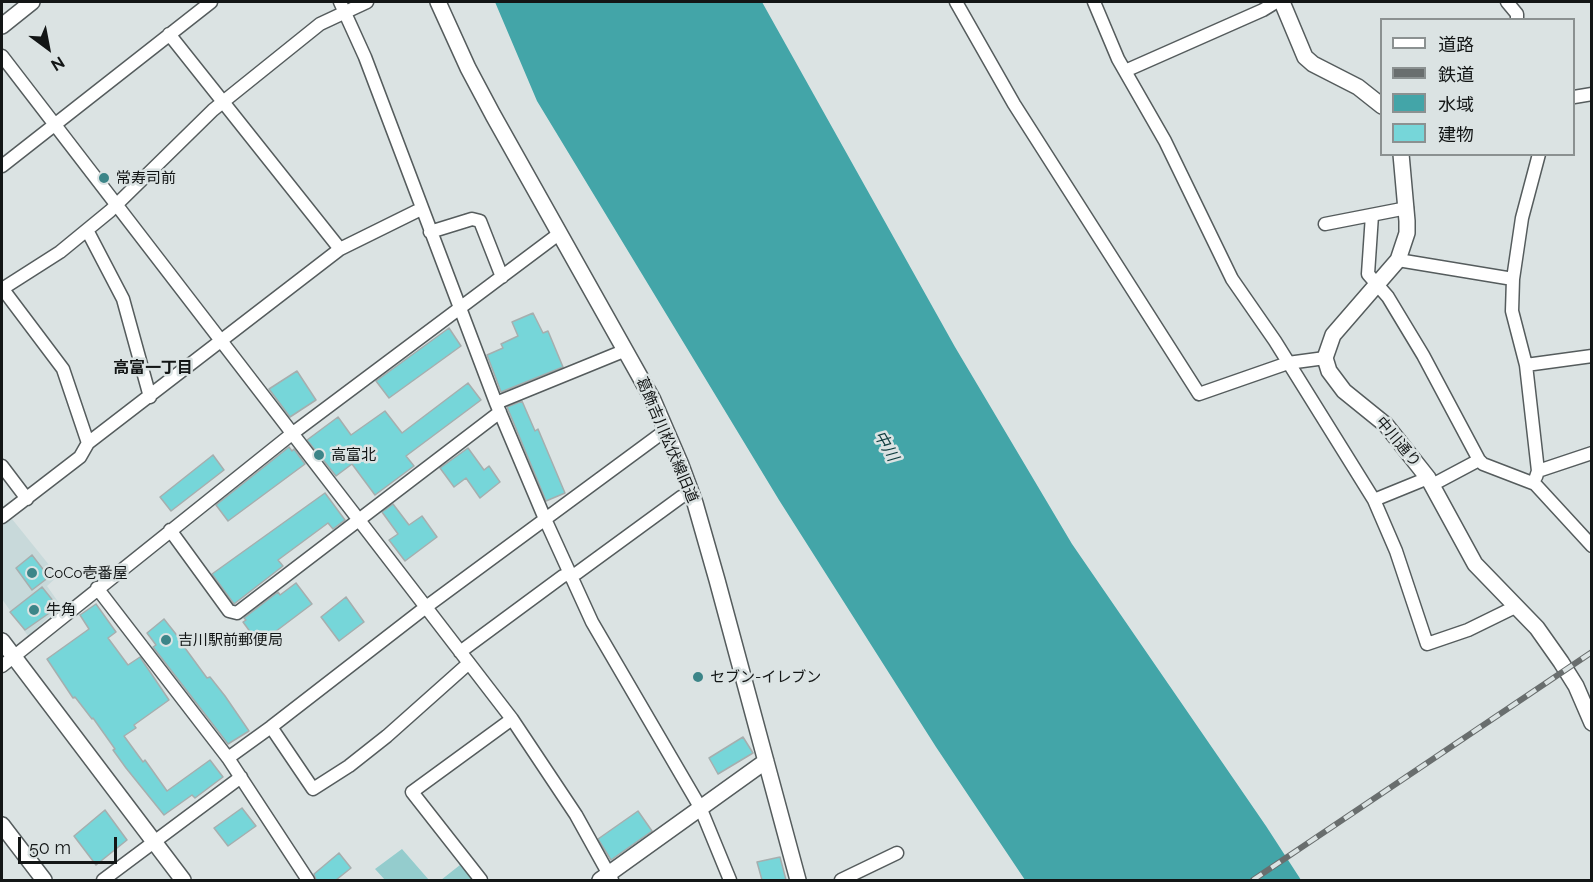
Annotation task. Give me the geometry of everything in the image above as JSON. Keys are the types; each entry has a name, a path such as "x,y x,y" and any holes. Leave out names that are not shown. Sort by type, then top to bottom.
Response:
{"street":[{"path":"2,26 32,2"},
{"path":"2,166 211,2"},
{"path":"88,443 63,369 2,288 60,252 87,230 223,102 342,6 367,2"},
{"name":"葛飾吉川松伏線旧道","path":"438,2 468,68 626,350 666,430 691,493 798,880"},
{"path":"956,2 1014,104 1199,394 1288,363 1325,357 1333,335 1346,317 1398,260 1407,233 1407,208 1401,156"},
{"path":"1094,2 1125,71 1166,141 1232,279 1374,500 1396,551 1426,644 1468,630 1515,607"},
{"path":"1125,71 1263,10 1276,2"},
{"path":"1282,2 1305,57 1313,64 1358,87 1380,104"},
{"path":"1507,2 1517,18"},
{"path":"342,6 365,57 498,407 545,519 592,622 700,807 730,880"},
{"path":"169,34 340,249"},
{"path":"2,56 512,719 576,815 607,878 700,807 766,761"},
{"path":"1575,97 1592,94"},
{"path":"1535,484 1538,471 1526,364 1512,311 1513,279 1522,218 1538,156"},
{"path":"1326,224 1407,208"},
{"path":"2,516 81,457 88,443 340,249 421,209"},
{"path":"1372,215 1368,274 1388,297 1479,460 1483,464 1535,484 1592,546"},
{"path":"430,232 455,223 472,219 480,220 502,277"},
{"path":"87,230 123,299 150,397"},
{"path":"7,661 292,433 560,234"},
{"path":"1398,260 1513,279"},
{"path":"170,530 229,611 237,613 359,520 498,407 626,350"},
{"path":"1526,364 1592,356"},
{"name":"中川通り","path":"1325,357 1329,370 1340,386 1386,425 1430,481 1475,564 1537,628 1587,699 1592,723"},
{"path":"228,758 271,728 426,607 666,430"},
{"path":"1538,471 1592,453"},
{"path":"1374,500 1430,481 1479,460"},
{"path":"2,466 27,499"},
{"path":"460,652 562,576 577,573 681,497 691,493"},
{"path":"97,588 228,758 308,880"},
{"path":"2,641 7,661 183,880"},
{"path":"271,728 313,789 350,766 469,663"},
{"path":"481,880 412,792 512,719"},
{"path":"103,880 241,777"},
{"path":"2,825 44,880"},
{"path":"848,879 897,853"}],"shaded area":[{"path":"12,519 58,576 47,586 61,606 28,636 2,599 2,526"},
{"path":"402,849 429,880 385,880 375,869"},
{"path":"460,865 473,880 441,880"}],"water":[{"name":"中川","path":"495,2 762,2 955,347 1072,544 1301,880 1025,880 936,747 779,500 537,101"}],"building":[{"path":"533,313 543,333 548,331 563,367 501,392 487,355 503,348 501,344 518,336 512,322"},
{"path":"449,328 461,346 389,398 376,381"},
{"path":"297,371 316,400 290,417 269,389"},
{"path":"468,383 481,400 406,456 414,466 375,495 352,464 336,476 307,440 338,417 351,435 385,411 402,433"},
{"path":"522,401 535,431 538,429 565,493 546,501 507,407"},
{"path":"289,447 292,451 294,449 305,464 228,521 216,505"},
{"path":"468,448 484,470 489,466 500,482 480,498 466,478 454,487 440,468"},
{"path":"213,455 224,470 171,511 160,497"},
{"path":"325,493 345,520 333,529 328,523 278,560 283,566 234,604 212,574"},
{"path":"393,504 409,525 422,516 437,537 405,561 389,540 398,534 382,512"},
{"name":"CoCo壱番屋","path":"32,555 49,577 32,590 16,568"},
{"path":"296,583 312,604 259,644 243,622 246,620 244,618 278,592 280,595"},
{"name":"牛角","path":"42,587 58,607 25,630 10,612"},
{"path":"346,597 364,622 339,641 321,617"},
{"path":"96,604 116,632 108,638 128,665 140,657 169,700 134,725 136,728 124,736 143,762 145,760 167,791 210,760 223,777 195,798 192,795 164,815 126,768 93,718 75,697 73,698 47,659 89,629 80,615"},
{"path":"164,619 179,638 181,636 189,645 185,648 207,678 210,677 225,696 249,731 228,744 153,647 156,645 147,633"},
{"path":"743,737 753,753 718,774 709,758"},
{"path":"242,808 256,826 228,846 214,828"},
{"path":"105,810 127,840 96,865 74,836"},
{"path":"638,811 652,831 611,860 598,839"},
{"path":"339,853 351,868 336,880 316,880 314,874"},
{"path":"780,857 786,880 762,880 757,862"}],"railway":[{"path":"1253,880 1592,652"}],"place":[{"name":"常寿司前","path":"104,178"},
{"name":"高富北","path":"319,455"},
{"name":"CoCo壱番屋","path":"32,573"},
{"name":"牛角","path":"34,610"},
{"name":"吉川駅前郵便局","path":"166,640"},
{"name":"セブン-イレブン","path":"698,677"}],"district":[{"name":"高富一丁目","path":"153,368"}]}
